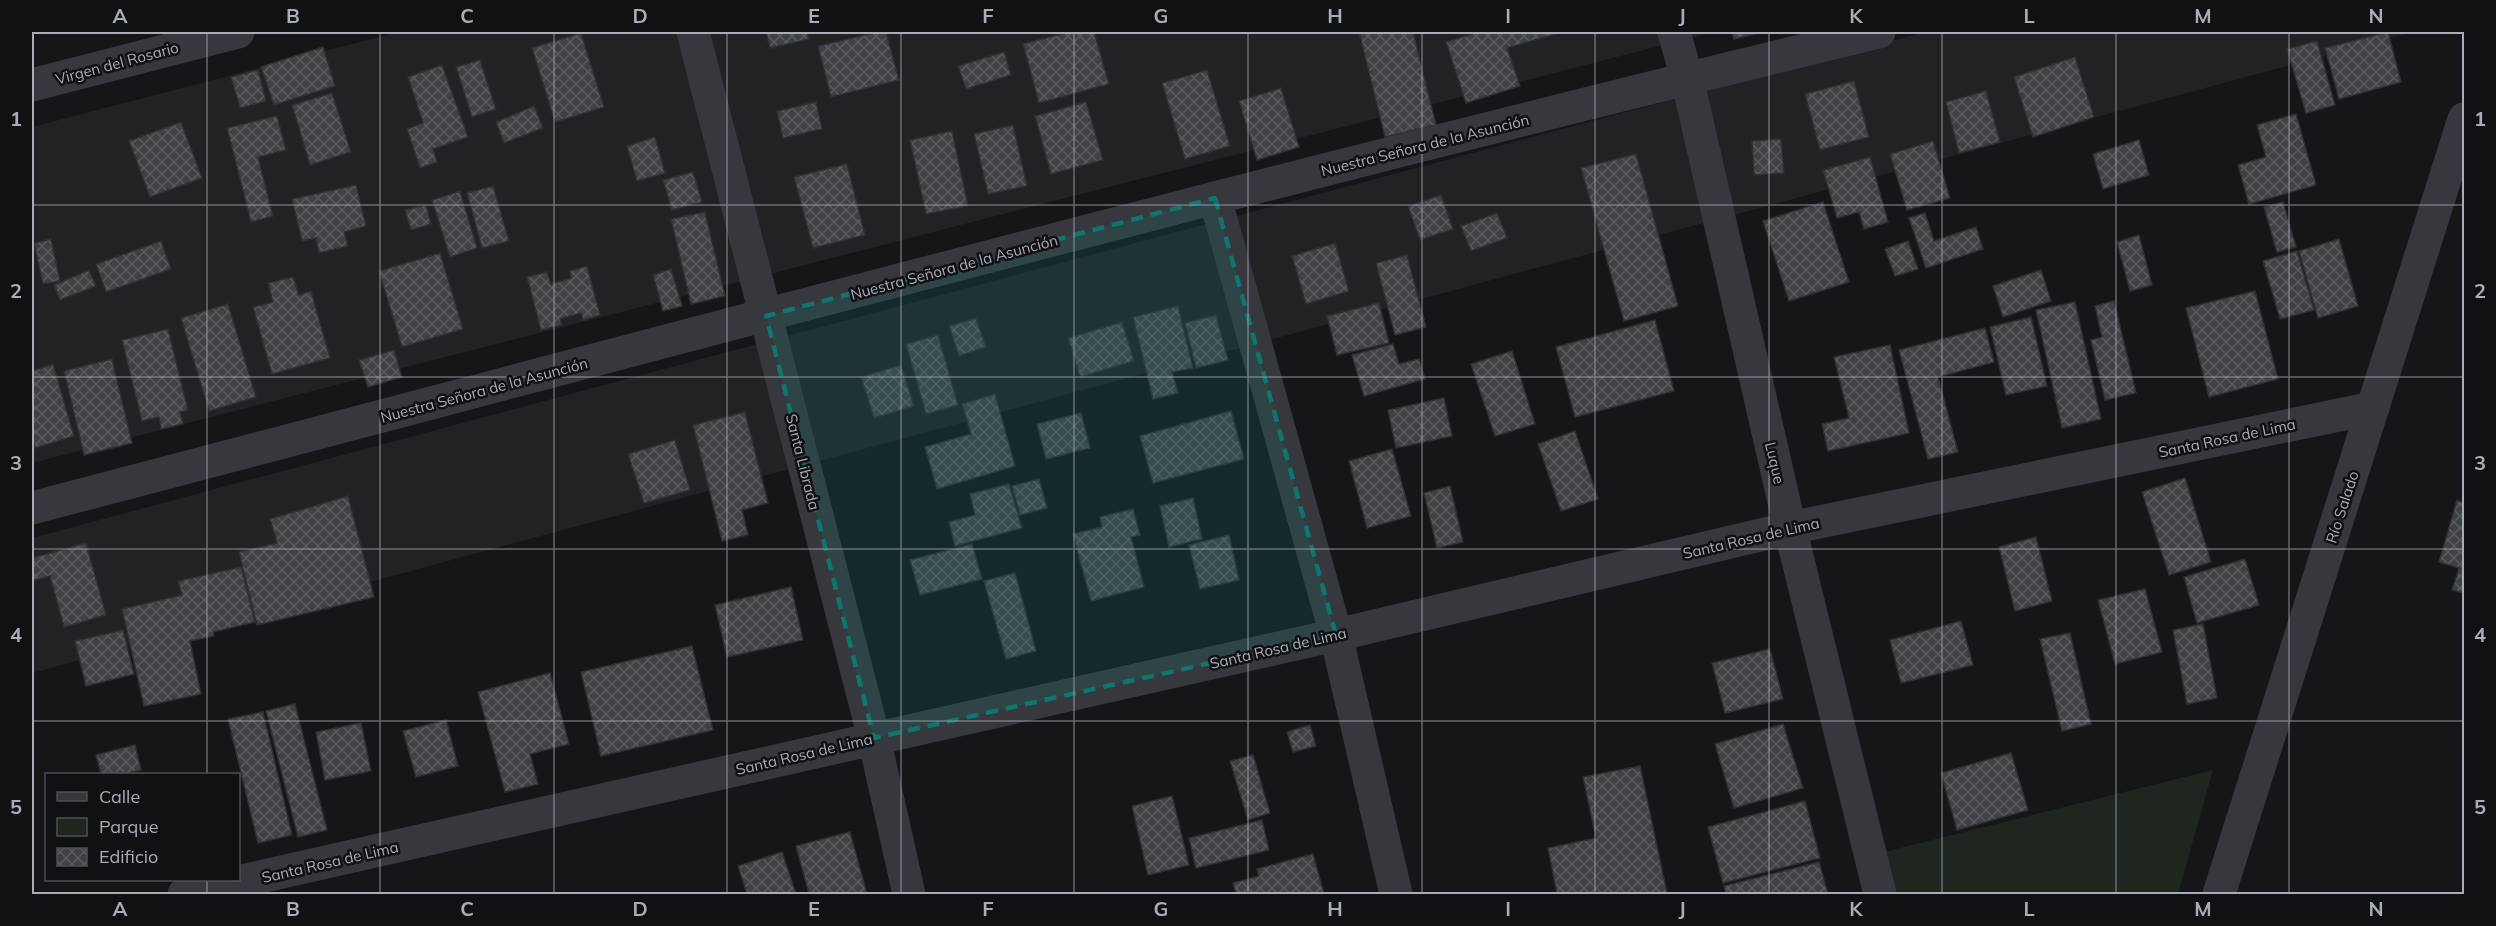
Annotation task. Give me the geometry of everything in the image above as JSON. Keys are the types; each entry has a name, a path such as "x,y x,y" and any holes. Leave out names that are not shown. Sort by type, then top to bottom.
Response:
{"street":[{"name":"Virgen del Rosario","path":"32,85 238,32"},
{"name":"Santa Librada","path":"693,32 874,738 909,894"},
{"name":"Luque","path":"1674,32 1687,78 1790,528 1880,894"},
{"name":"Nuestra Señora de la Asunción","path":"32,508 1215,198 1687,78 1879,32"},
{"name":"Río Salado","path":"2219,894 2373,408 2454,184 2464,119"},
{"path":"1215,198 1336,634 1396,894"},
{"name":"Santa Rosa de Lima","path":"184,894 1336,634 1790,528 2373,408"}],"highlighted area":[{"path":"1215,198 1336,635 874,738 766,316"}],"shaded area":[{"path":"398,32 1714,32 32,463 32,127"},
{"path":"1925,32 2413,32 32,673 32,538"}],"green space":[{"path":"2213,770 2178,894 1878,894 1868,856"}],"building":[{"path":"766,32 807,32 809,39 770,48"},
{"path":"886,32 899,80 831,97 818,46"},
{"path":"1069,32 1094,32 1109,84 1039,103 1023,44"},
{"path":"1359,32 1413,32 1436,125 1385,137"},
{"path":"1478,32 1563,32 1507,48 1520,86 1466,103 1446,42"},
{"path":"1732,32 1762,32 1734,39"},
{"path":"2388,32 2401,82 2339,99 2325,48"},
{"path":"581,33 604,107 555,122 532,48"},
{"path":"2317,41 2335,105 2306,113 2287,49"},
{"path":"323,47 335,86 274,105 261,67"},
{"path":"1004,52 1011,75 966,89 958,66"},
{"path":"2075,57 2094,117 2033,137 2014,77"},
{"path":"480,60 496,109 472,117 456,67"},
{"path":"442,65 468,137 433,149 437,162 420,168 407,129 423,123 408,77"},
{"path":"258,70 266,101 240,108 231,77"},
{"path":"1207,70 1230,146 1185,159 1162,83"},
{"path":"1854,81 1869,137 1820,150 1805,94"},
{"path":"1281,88 1299,147 1257,160 1239,101"},
{"path":"1986,91 2000,142 1959,153 1946,102"},
{"path":"332,93 351,152 310,165 292,105"},
{"path":"816,102 822,129 783,138 777,111"},
{"path":"1086,102 1103,160 1051,174 1035,116"},
{"path":"534,106 543,128 504,143 496,122"},
{"path":"2296,114 2316,185 2249,204 2238,165 2266,157 2257,125"},
{"path":"277,116 286,150 258,157 273,216 251,222 227,128"},
{"path":"181,122 202,178 150,197 129,141"},
{"path":"1013,125 1027,186 988,194 974,134"},
{"path":"952,131 968,206 926,214 910,140"},
{"path":"655,137 665,173 637,181 627,146"},
{"path":"1781,139 1784,173 1754,175 1752,141"},
{"path":"2139,140 2149,175 2103,189 2093,154"},
{"path":"1933,141 1950,198 1907,210 1890,154"},
{"path":"1636,154 1678,306 1624,321 1581,168"},
{"path":"1870,157 1888,222 1864,229 1859,212 1837,218 1823,170"},
{"path":"847,164 865,235 813,248 794,177"},
{"path":"693,172 702,202 672,210 663,180"},
{"path":"356,185 366,226 344,232 348,246 319,253 316,238 302,241 292,199"},
{"path":"493,186 509,241 482,248 467,193"},
{"path":"460,191 477,248 450,257 432,200"},
{"path":"1441,195 1453,229 1420,240 1408,206"},
{"path":"1823,202 1849,282 1789,301 1763,221"},
{"path":"2283,202 2296,247 2277,252 2264,207"},
{"path":"426,205 431,224 411,230 405,210"},
{"path":"705,212 725,296 691,304 671,219"},
{"path":"1497,213 1507,238 1471,251 1461,226"},
{"path":"1925,213 1934,241 1976,227 1983,249 1926,268 1909,218"},
{"path":"2139,235 2152,285 2130,291 2117,242"},
{"path":"51,239 60,281 43,284 34,243"},
{"path":"2339,239 2358,306 2318,318 2299,251"},
{"path":"161,241 171,269 106,292 96,264"},
{"path":"1908,241 1918,269 1895,276 1885,249"},
{"path":"1335,243 1349,291 1306,304 1292,256"},
{"path":"2297,251 2314,310 2280,319 2263,261"},
{"path":"440,253 463,329 402,347 379,271"},
{"path":"1407,255 1426,327 1395,335 1376,263"},
{"path":"587,266 600,315 583,320 581,313 560,319 562,325 541,330 527,277 547,272 551,284 571,278 570,271"},
{"path":"671,269 682,306 663,311 653,275"},
{"path":"89,270 96,286 60,300 54,285"},
{"path":"2041,270 2051,301 2003,317 1993,286"},
{"path":"293,277 299,295 311,291 330,358 272,374 253,307 273,302 268,283"},
{"path":"2255,291 2278,379 2209,397 2186,308"},
{"path":"2114,301 2136,393 2105,400 2091,340 2102,337 2095,306"},
{"path":"2075,302 2101,419 2062,428 2036,310"},
{"path":"1379,303 1389,343 1337,355 1327,316"},
{"path":"228,304 256,397 209,411 181,318"},
{"path":"1178,306 1193,368 1172,372 1178,393 1153,399 1133,317"},
{"path":"1216,315 1228,360 1196,368 1185,323"},
{"path":"2031,317 2047,386 2006,395 1990,327"},
{"path":"976,318 986,347 959,356 949,326"},
{"path":"1655,320 1674,391 1575,417 1556,347"},
{"path":"1122,322 1134,361 1080,377 1068,338"},
{"path":"1985,328 1994,362 1938,377 1958,452 1928,459 1899,350"},
{"path":"168,329 188,410 180,412 183,424 161,429 159,417 142,421 122,340"},
{"path":"938,335 958,405 926,414 906,344"},
{"path":"1393,344 1399,364 1419,359 1425,379 1364,396 1352,355"},
{"path":"1890,345 1909,433 1828,451 1822,424 1849,418 1834,357"},
{"path":"394,350 402,377 368,387 359,360"},
{"path":"1512,351 1535,424 1495,436 1471,364"},
{"path":"112,359 132,443 84,455 64,371"},
{"path":"53,364 74,436 35,448 32,436 32,371"},
{"path":"901,365 914,406 874,418 861,377"},
{"path":"995,394 1015,466 937,489 925,447 971,434 962,404"},
{"path":"1444,398 1452,436 1396,448 1388,410"},
{"path":"1231,411 1244,459 1153,483 1140,436"},
{"path":"745,412 768,503 742,510 748,535 722,541 693,425"},
{"path":"1081,413 1090,448 1046,459 1037,424"},
{"path":"1575,431 1598,499 1561,511 1538,444"},
{"path":"675,440 690,490 644,503 628,454"},
{"path":"1392,449 1411,516 1367,528 1349,461"},
{"path":"2185,478 2211,562 2169,575 2142,492"},
{"path":"1039,479 1047,508 1020,515 1012,486"},
{"path":"1009,484 1022,528 955,546 949,522 975,515 970,494"},
{"path":"1450,486 1463,542 1437,548 1424,493"},
{"path":"348,496 374,597 257,625 239,552 277,543 270,519"},
{"path":"1193,498 1202,539 1169,547 1160,506"},
{"path":"2457,500 2464,503 2464,593 2452,590 2459,568 2439,562"},
{"path":"1133,509 1140,535 1131,537 1144,587 1091,601 1073,534 1102,527 1100,517"},
{"path":"1229,535 1239,580 1200,589 1189,545"},
{"path":"2036,537 2052,601 2015,611 1999,547"},
{"path":"86,543 106,615 64,627 50,576 32,581 32,558"},
{"path":"972,544 982,579 920,595 910,560"},
{"path":"2245,559 2259,605 2197,623 2184,577"},
{"path":"241,567 255,622 213,632 214,636 190,641 201,694 144,706 122,609 182,595 178,581"},
{"path":"1015,573 1036,651 1006,659 984,581"},
{"path":"791,587 803,640 727,657 715,605"},
{"path":"2145,589 2162,652 2115,664 2098,600"},
{"path":"1961,621 1973,665 1901,683 1890,640"},
{"path":"2203,624 2217,698 2187,704 2173,630"},
{"path":"123,630 134,674 86,686 75,641"},
{"path":"2070,633 2091,724 2062,731 2040,639"},
{"path":"692,646 713,730 601,756 581,672"},
{"path":"1770,649 1783,699 1725,713 1712,663"},
{"path":"550,673 569,744 530,754 538,784 505,792 478,692"},
{"path":"295,704 327,830 298,837 266,711"},
{"path":"263,712 292,835 258,843 228,719"},
{"path":"446,720 458,766 416,777 403,731"},
{"path":"361,723 371,771 325,780 316,732"},
{"path":"1783,724 1803,788 1734,808 1715,744"},
{"path":"1310,725 1316,746 1293,752 1287,732"},
{"path":"135,745 141,770 128,773 101,773 96,755"},
{"path":"2011,753 2028,810 1957,830 1941,773"},
{"path":"1253,755 1270,813 1248,820 1230,761"},
{"path":"1640,766 1667,893 1557,894 1548,848 1596,838 1583,777"},
{"path":"1172,796 1189,865 1148,875 1132,806"},
{"path":"1805,801 1820,858 1723,883 1708,827"},
{"path":"1262,820 1269,850 1196,868 1189,838"},
{"path":"850,832 867,894 809,894 796,846"},
{"path":"782,852 796,894 747,894 738,866"},
{"path":"1313,854 1324,894 1236,894 1233,883 1259,876 1257,869"},
{"path":"1819,862 1828,894 1726,894 1724,886"}]}
